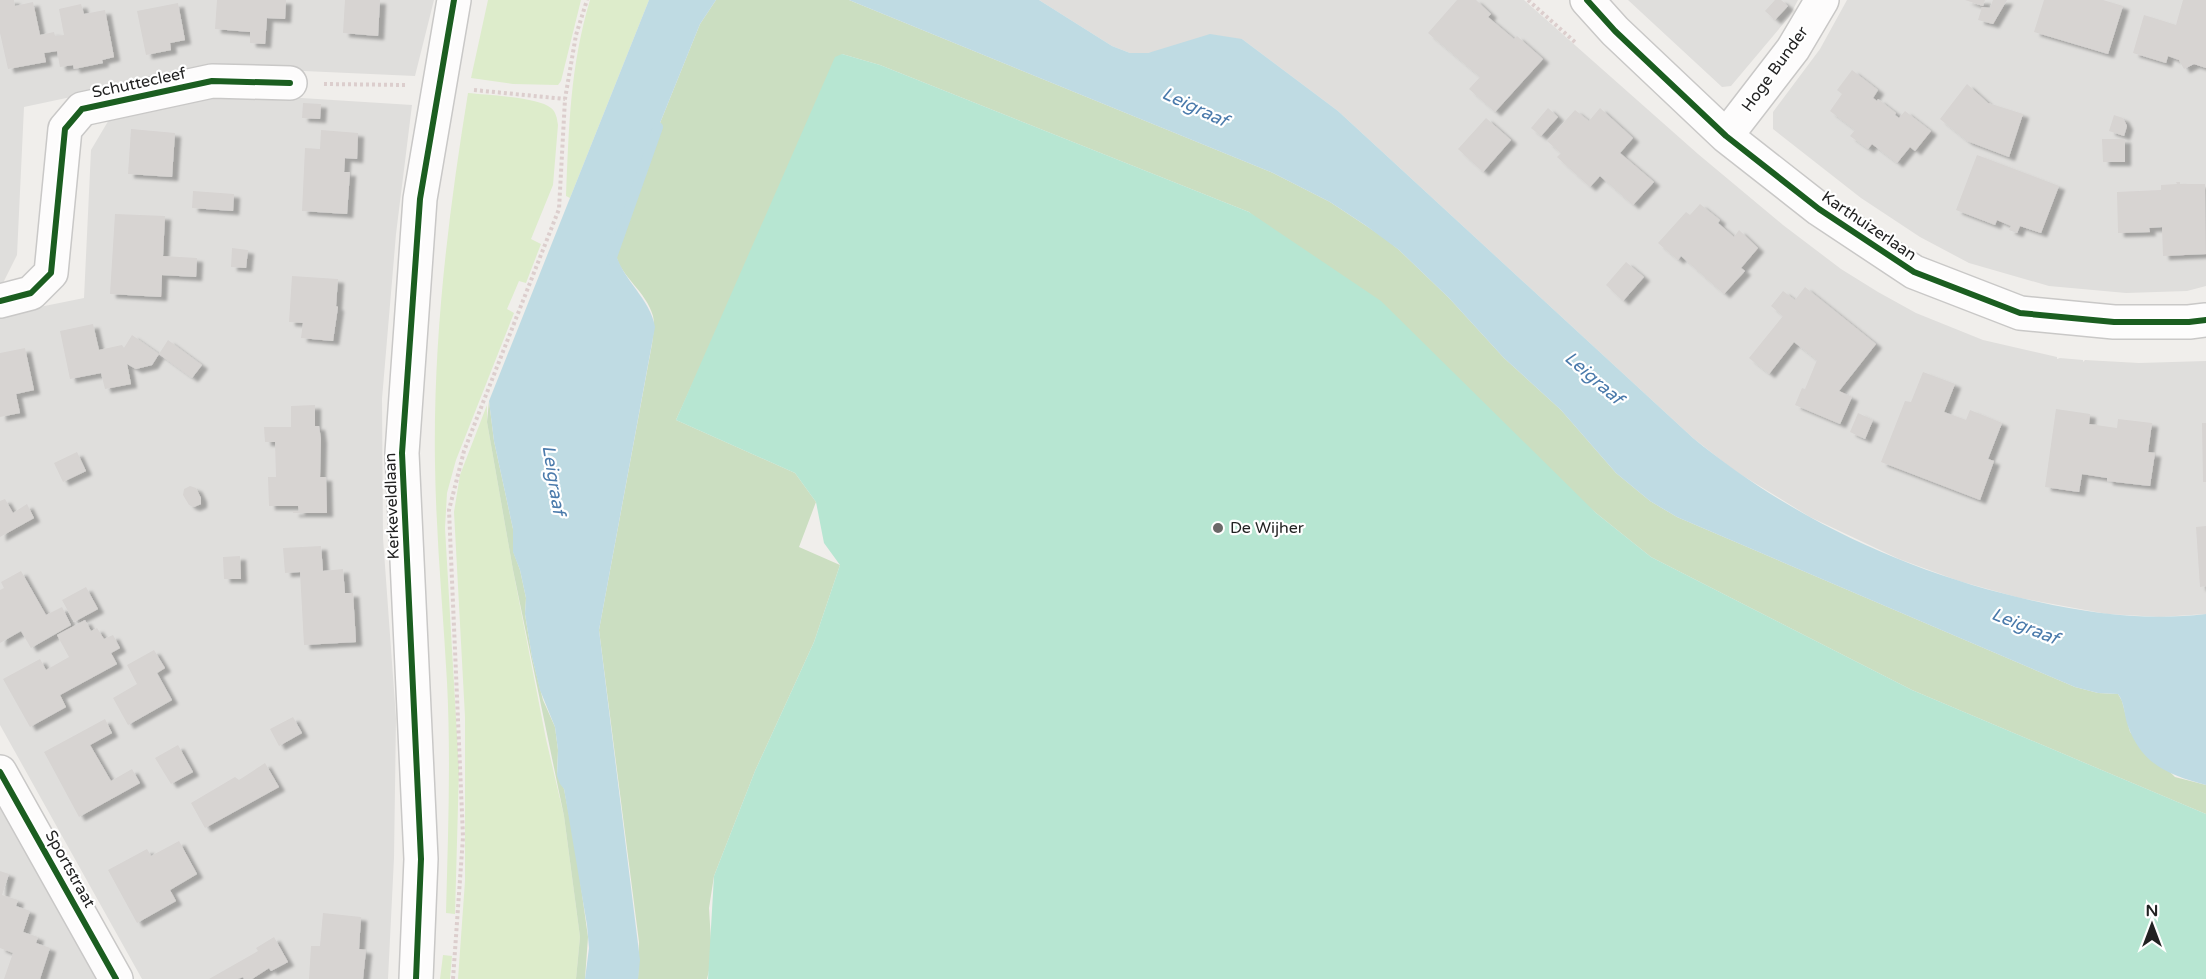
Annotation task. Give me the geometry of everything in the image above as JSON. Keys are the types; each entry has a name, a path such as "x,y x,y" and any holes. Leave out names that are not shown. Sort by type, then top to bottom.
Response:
{"street":[{"name":"Kerkeveldlaan","path":"416,979 421,859 402,453 420,199 454,0"},
{"name":"Karthuizerlaan","path":"1587,0 1615,31 1726,136 1819,209 1914,272 2020,313 2114,322 2206,320"},
{"name":"Hoge Bunder","path":"1726,136 1793,49 1822,0"},
{"name":"Schuttecleef","path":"0,301 31,293 51,273 64,129 82,109 212,81 290,83"},
{"name":"Sportstraat","path":"0,772 116,979"}],"path":[{"path":"453,979 463,837 449,510 464,451 559,209 565,99 576,35 587,0"},
{"path":"290,83 439,86 565,99"}],"shaded area":[{"path":"0,0 434,0 415,76 212,67 24,107 17,255 3,283 0,284"},
{"path":"1039,0 1524,0 1698,154 1783,225 1841,269 1916,313 1983,340 2057,357 2057,359 2139,363 2206,361 2206,614 2160,617 2107,614 2020,598 1959,581 1899,559 1810,517 1735,471 1693,438 1338,111 1242,39 1148,53 1130,53 1112,46"},
{"path":"1628,0 1798,0 1789,17 1731,86 1722,87"},
{"path":"1847,0 2206,0 2206,286 2187,291 2126,293 2049,286 1969,263 1920,237 1861,198 1773,129 1773,112 1820,49"},
{"path":"221,93 412,105 396,234 382,399 383,538 396,718 394,858 388,979 142,979 0,725 0,315 84,298 91,150 110,118"},
{"path":"0,806 96,979 0,979"}],"green space":[{"path":"488,0 581,0 561,81 558,85 513,84 471,78"},
{"path":"590,0 649,0 570,198 566,196 574,73"},
{"path":"716,0 849,0 1273,173 1330,202 1399,250 1449,298 1504,358 1561,410 1616,473 1650,501 1677,517 2075,687 2098,693 2118,694 2130,732 2175,777 2206,785 2206,814 1912,690 1651,557 1596,513 1249,212 880,65 842,54 676,420 795,473 816,502 799,547 840,565 814,642 755,771 714,876 709,908 712,958 707,979 638,979 639,942 599,630 652,344 654,322 648,304 620,265 615,254 615,242 618,227 700,24"},
{"name":"De Wijher","path":"842,54 880,65 1249,212 1381,301 1596,513 1651,557 1912,690 2206,814 2206,979 708,979 714,876 755,771 814,642 840,565 824,543 816,502 795,473 676,420 835,57"},
{"path":"468,93 524,99 545,104 554,111 558,125 553,185 531,239 541,244 526,283 519,281 507,309 514,313 456,460 447,493 445,528 459,770 455,914 446,913 449,798 448,711 437,519 435,417 443,278"},
{"path":"489,401 494,441 513,529 513,551 526,598 525,614 532,657 543,700 555,727 558,750 557,772 564,789 576,851 588,937 585,979 576,979 580,937 564,816 513,570 487,422"},
{"path":"487,405 487,422 513,570 546,739 564,816 580,937 576,979 458,979 465,881 465,717 454,512 460,475"},
{"path":"443,955 452,956 450,979 440,979"}],"water":[{"path":"649,0 716,0 700,24 618,227 615,242 616,255 621,267 651,314 655,327 599,630 640,960 638,979 585,979 589,948 587,925 564,789 557,776 558,750 555,727 540,690 532,657 525,614 526,598 520,570 513,552 513,529 494,441 489,401"},
{"path":"849,0 1039,0 1112,46 1130,53 1148,53 1210,34 1242,39 1338,111 1693,438 1731,467 1813,519 1901,560 1992,591 2101,613 2164,617 2206,614 2206,785 2169,772 2149,759 2134,739 2118,694 2098,693 2075,687 1677,517 1650,501 1616,473 1561,410 1504,358 1449,298 1399,250 1330,202 1273,173"}],"building":[{"path":"0,0 14,0 15,6 33,2 40,35 54,32 55,36 64,35 59,9 81,4 84,14 105,10 114,57 102,60 103,63 74,69 73,65 60,67 57,51 44,53 46,62 8,69 0,33"},
{"path":"217,0 286,0 285,19 267,18 265,44 250,43 250,32 215,29"},
{"path":"345,0 380,0 378,36 343,33"},
{"path":"1457,0 1476,0 1491,14 1488,17 1514,39 1517,36 1543,59 1495,112 1469,89 1480,77 1428,33"},
{"path":"1775,0 1781,0 1788,6 1775,20 1765,11"},
{"path":"1965,0 1985,0 1983,6"},
{"path":"1993,0 2007,0 1993,24 1978,20 1982,7 1990,8"},
{"path":"2044,0 2103,0 2123,6 2108,54 2034,32"},
{"path":"2183,0 2206,0 2206,68 2194,64 2184,69 2179,60 2168,56 2166,63 2133,53 2144,15 2176,25"},
{"path":"178,3 185,40 170,43 171,50 146,55 137,11"},
{"path":"1852,70 1878,90 1873,98 1877,101 1878,99 1896,113 1895,115 1899,118 1905,111 1931,131 1915,151 1910,147 1897,163 1872,144 1868,149 1850,136 1855,130 1830,111 1842,94 1837,90"},
{"path":"1967,84 1988,103 2023,114 2009,157 1967,141 1940,119"},
{"path":"303,103 321,104 320,119 302,118"},
{"path":"1548,108 1558,117 1541,136 1531,128"},
{"path":"1600,108 1633,138 1620,153 1654,182 1633,205 1600,176 1590,187 1557,157 1561,153 1547,141 1575,110 1589,121"},
{"path":"2114,115 2123,118 2127,126 2124,136 2109,131"},
{"path":"1486,118 1511,140 1483,172 1458,149"},
{"path":"131,129 175,133 172,177 128,174"},
{"path":"321,130 358,133 357,159 345,158 344,172 350,172 347,214 302,211 305,148 320,149"},
{"path":"2102,139 2125,139 2125,162 2103,162"},
{"path":"1977,155 2059,186 2041,233 2020,226 2017,233 2009,230 2011,226 1997,220 1995,225 1956,210"},
{"path":"2176,182 2205,184 2206,254 2163,256 2162,227 2149,228 2150,232 2118,233 2117,192 2161,190 2161,185 2177,184"},
{"path":"193,191 234,194 233,211 192,208"},
{"path":"1700,204 1720,220 1718,223 1734,237 1739,230 1758,248 1741,268 1745,271 1724,294 1681,256 1678,260 1658,243 1686,212 1690,215"},
{"path":"115,214 165,216 163,256 197,258 196,277 162,275 161,297 110,294"},
{"path":"232,248 248,250 246,268 231,267"},
{"path":"1626,262 1644,277 1623,301 1606,285"},
{"path":"292,276 338,279 336,306 338,307 333,341 301,338 303,323 289,322"},
{"path":"1805,287 1876,344 1839,391 1852,397 1840,424 1795,405 1802,388 1805,389 1817,360 1794,342 1769,374 1749,358 1783,316 1771,306 1783,291 1795,300"},
{"path":"93,324 99,350 122,345 124,348 132,335 159,354 152,365 136,369 127,364 131,384 105,389 101,373 70,379 60,331"},
{"path":"168,340 202,365 192,378 159,354"},
{"path":"25,348 34,390 16,394 20,413 0,417 0,353"},
{"path":"1923,372 1955,384 1944,412 1966,420 1970,410 2002,423 1988,459 1994,461 1980,500 1881,462 1905,401 1911,402"},
{"path":"315,405 315,426 319,426 321,439 320,477 326,477 327,513 293,513 293,511 299,511 298,506 269,506 268,477 276,477 275,442 265,442 264,427 291,427 291,406"},
{"path":"2056,409 2090,414 2089,424 2117,428 2118,419 2152,423 2148,452 2155,453 2150,486 2107,481 2107,478 2082,474 2079,492 2045,487"},
{"path":"1858,413 1873,420 1865,439 1850,432"},
{"path":"2202,423 2206,423 2206,482 2203,482"},
{"path":"77,452 86,471 63,482 54,463"},
{"path":"190,486 196,488 201,498 201,504 194,507 189,505 183,495 184,489"},
{"path":"5,499 13,513 27,504 34,518 0,537 0,501"},
{"path":"2206,526 2206,586 2200,587 2196,527"},
{"path":"321,546 323,571 343,569 345,593 353,593 356,642 304,645 300,572 285,573 283,548"},
{"path":"240,556 241,579 224,579 223,557"},
{"path":"21,571 46,615 62,607 71,625 31,648 21,631 0,643 0,590 4,588 1,582"},
{"path":"86,587 98,609 74,622 62,600"},
{"path":"85,620 91,631 97,628 104,639 113,635 120,648 111,653 117,664 60,695 66,707 30,727 3,679 40,659 46,670 69,657 57,635"},
{"path":"154,650 165,668 157,673 172,700 128,725 113,698 137,684 127,665"},
{"path":"293,717 302,733 279,746 270,729"},
{"path":"105,719 112,733 90,745 111,781 132,769 140,783 79,817 44,752"},
{"path":"178,745 193,772 171,784 155,758"},
{"path":"265,763 279,787 205,828 191,803 235,777 239,780"},
{"path":"179,841 197,874 170,890 176,901 137,923 108,870 147,849 151,856"},
{"path":"0,871 9,874 2,895 18,900 16,906 30,911 23,932 38,937 36,943 50,948 40,979 4,979 13,953 0,948"},
{"path":"323,913 361,917 359,949 366,950 363,979 309,979 311,946 320,946"},
{"path":"274,937 288,962 271,971 269,968 252,979 243,977 209,979 258,951 256,948"}],"waterway":[{"name":"Leigraaf","path":"611,260 658,127"}],"cycle path":[{"path":"416,979 421,859 402,453 420,199 454,0"},
{"path":"1587,0 1615,31 1726,136 1819,209 1914,272 2020,313 2114,322 2206,320"},
{"path":"0,301 31,293 51,273 65,129 82,109 212,81 290,83"},
{"path":"0,772 116,979"}],"place":[{"name":"De Wijher","path":"1218,528"}]}
